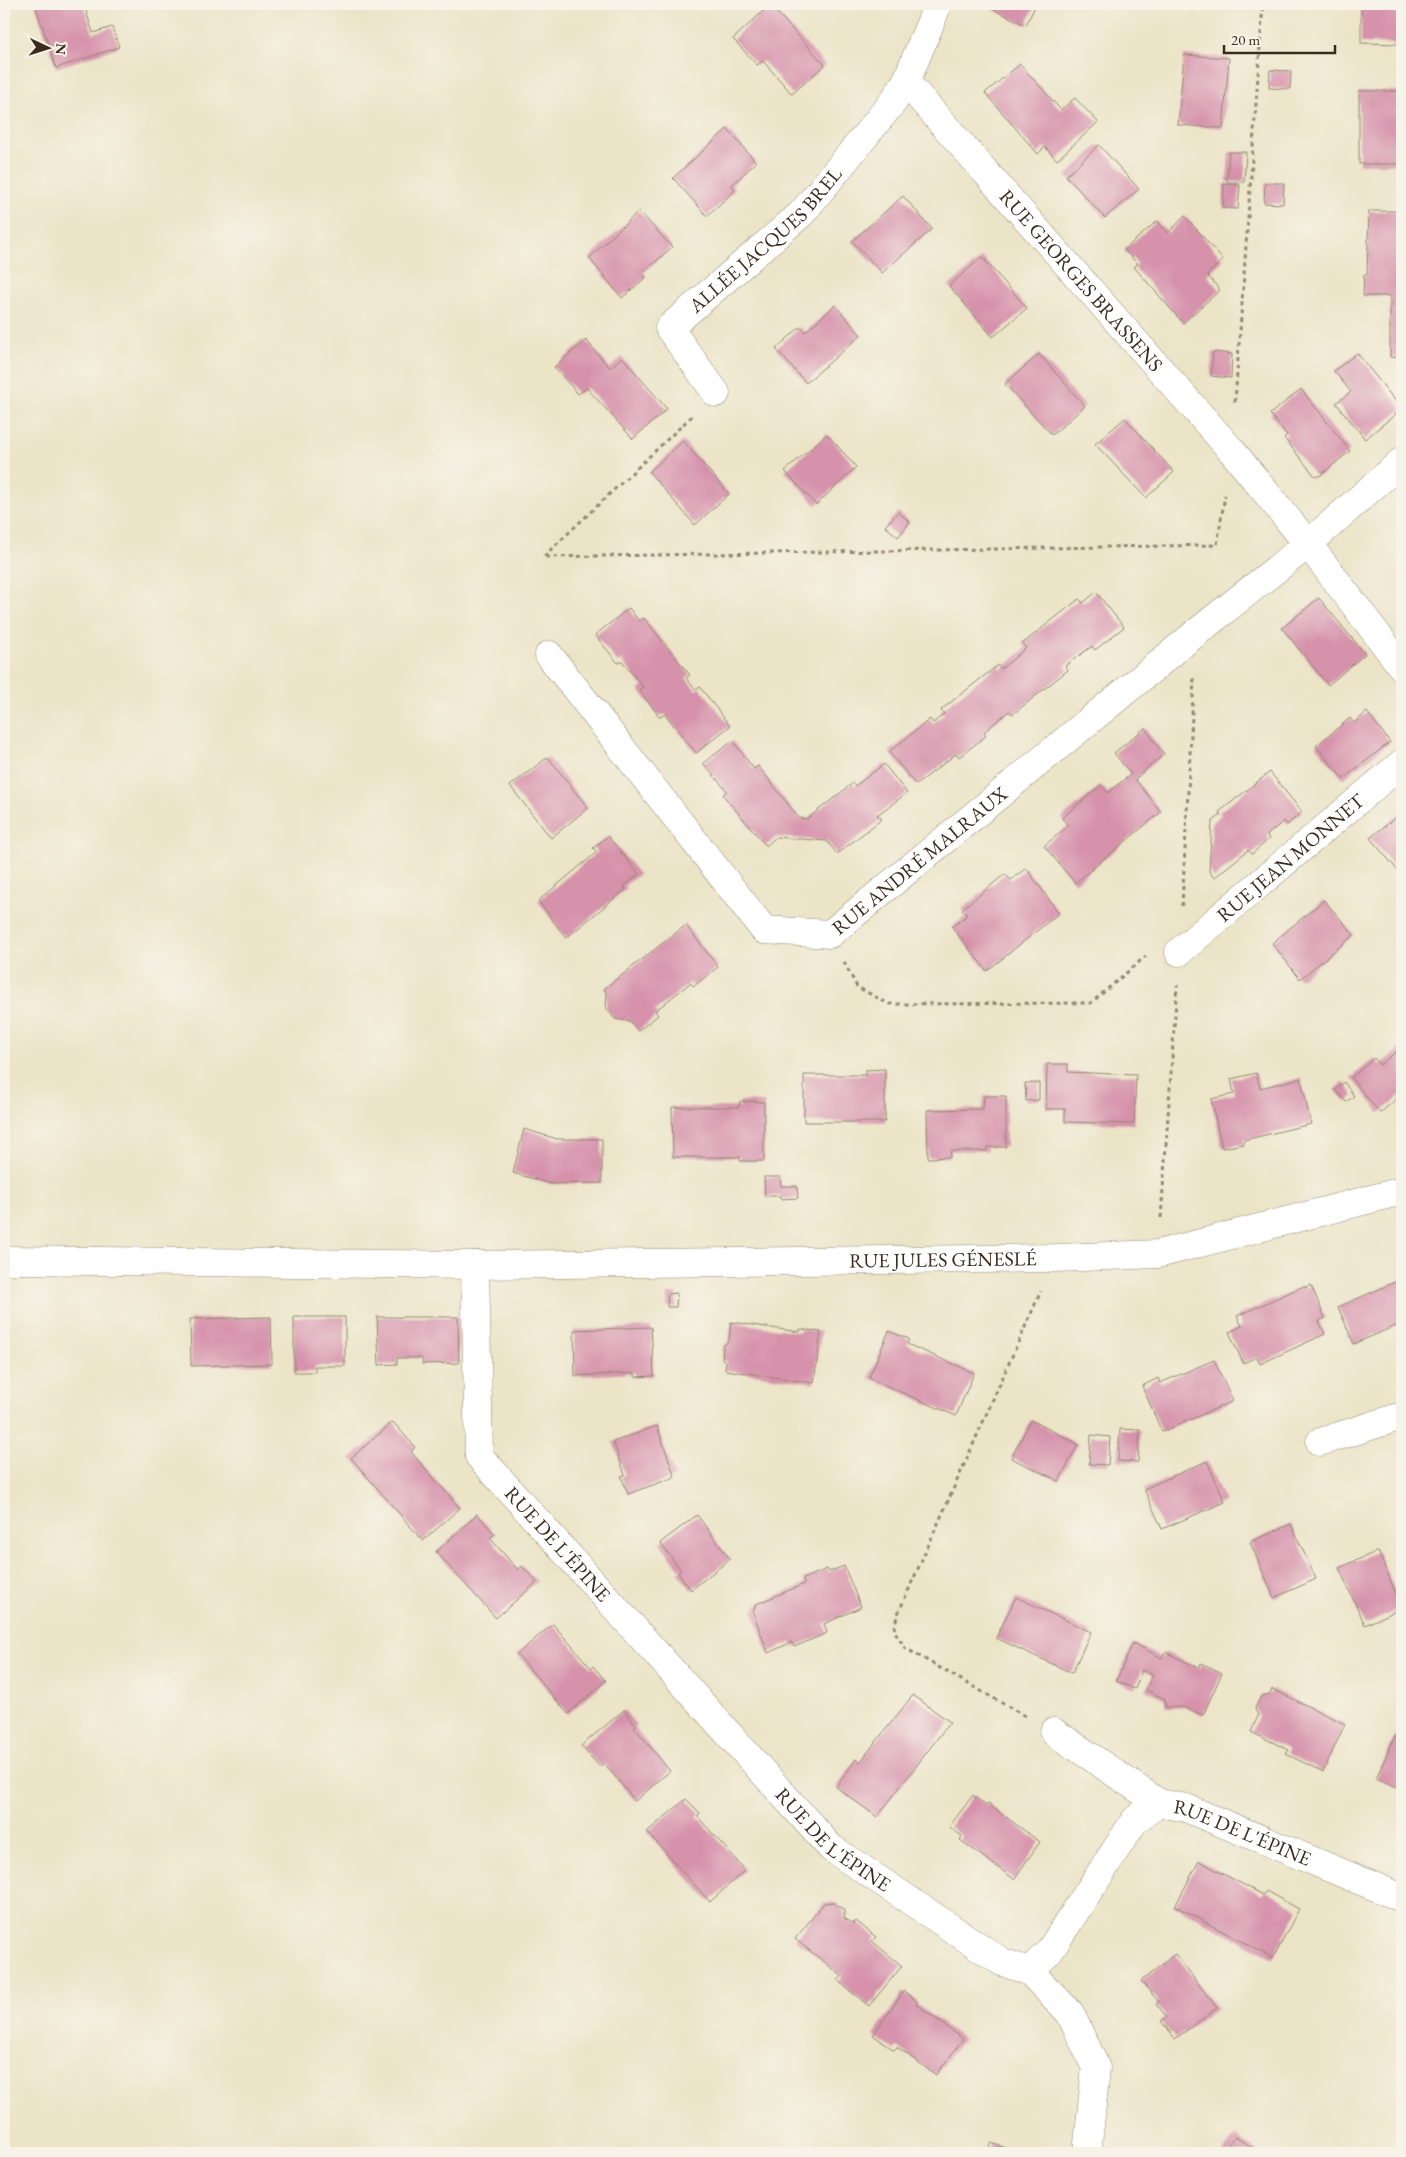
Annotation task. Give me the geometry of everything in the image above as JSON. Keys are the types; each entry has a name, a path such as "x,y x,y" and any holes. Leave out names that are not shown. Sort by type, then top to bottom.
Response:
{"street":[{"path":"906,82 938,4"},
{"name":"ALLÉE JACQUES BREL","path":"716,393 669,328 800,214 893,102 906,82"},
{"name":"RUE GEORGES BRASSENS","path":"906,82 1232,451 1308,544 1402,668"},
{"name":"RUE ANDRÉ MALRAUX","path":"549,655 764,930 830,934 1196,633 1308,544 1402,461"},
{"name":"RUE JEAN MONNET","path":"1179,952 1402,763"},
{"name":"RUE JULES GÉNESLÉ","path":"4,1260 475,1265 1056,1258 1158,1254 1402,1190"},
{"name":"RUE DE L'ÉPINE","path":"475,1265 479,1456 831,1848 1002,1962 1029,1971 1049,1952 1135,1820 1159,1804 1186,1808 1402,1898"},
{"path":"1320,1442 1402,1416"},
{"path":"1054,1732 1159,1804"},
{"path":"1029,1971 1070,2013 1096,2068 1087,2153"}],"path":[{"path":"716,393 543,557 1217,545 1232,451 1263,4"},
{"path":"830,934 857,987 889,1004 1091,1004 1151,952"},
{"path":"1054,1732 905,1648 894,1630 897,1616 1056,1258"}],"building":[{"path":"35,4 84,4 93,33 112,27 119,47 56,68"},
{"path":"990,4 1036,4 1026,25 988,7"},
{"path":"1361,4 1402,4 1402,44 1361,43"},
{"path":"770,5 825,65 792,94 763,61 757,65 733,39"},
{"path":"1184,55 1229,58 1223,128 1178,125"},
{"path":"1020,64 1061,110 1075,98 1098,122 1057,160 1045,147 1038,154 985,93"},
{"path":"1270,70 1291,71 1290,89 1269,88"},
{"path":"1359,91 1402,91 1402,164 1359,164"},
{"path":"727,129 756,162 732,185 735,190 707,216 673,178"},
{"path":"1099,145 1139,189 1105,218 1066,176"},
{"path":"1229,152 1246,152 1244,182 1227,182"},
{"path":"1265,183 1284,183 1283,204 1264,203"},
{"path":"1224,184 1240,185 1238,209 1223,208"},
{"path":"903,196 932,229 882,273 852,241"},
{"path":"639,211 672,247 643,273 646,277 622,298 589,258"},
{"path":"1369,211 1402,211 1402,358 1390,357 1390,296 1363,296 1364,275 1367,275"},
{"path":"1185,216 1223,260 1207,275 1220,290 1183,323 1134,267 1138,264 1124,250 1157,221 1168,233"},
{"path":"982,257 1027,308 993,337 949,286"},
{"path":"835,305 861,335 806,383 776,349 800,327 805,332"},
{"path":"586,340 610,368 622,357 667,409 633,439 587,388 578,394 554,367"},
{"path":"1213,352 1232,354 1231,378 1211,376"},
{"path":"1357,353 1402,409 1365,439 1336,403 1351,392 1334,371"},
{"path":"1039,354 1085,406 1052,435 1005,384"},
{"path":"1402,374 1402,388 1396,379"},
{"path":"1301,389 1350,451 1320,476 1315,476 1284,438 1287,435 1270,414"},
{"path":"1125,418 1174,472 1146,498 1095,444"},
{"path":"827,434 856,467 816,505 785,471"},
{"path":"683,441 729,494 695,525 649,472"},
{"path":"898,512 910,522 898,537 885,526"},
{"path":"1096,592 1124,627 1095,650 1092,646 1065,666 1068,670 1013,714 1009,711 984,732 986,736 959,757 956,754 916,785 889,752 930,719 933,723 944,714 941,710 998,665 1001,669 1026,648 1022,644 1079,599 1083,603"},
{"path":"1319,598 1365,654 1328,685 1282,628"},
{"path":"629,608 639,621 644,618 690,675 686,678 696,690 700,687 730,726 696,753 665,714 660,717 639,690 643,687 622,661 618,663 595,635"},
{"path":"1367,712 1390,742 1343,779 1316,746 1350,718 1354,723"},
{"path":"1145,728 1164,754 1135,779 1161,812 1075,883 1044,846 1068,826 1062,818 1101,785 1108,793 1131,774 1114,753"},
{"path":"733,741 754,769 758,766 799,818 807,819 853,783 855,786 884,764 907,793 877,815 882,819 837,854 827,841 776,837 766,846 723,795 727,791 703,763"},
{"path":"548,757 588,808 551,838 510,786"},
{"path":"1270,772 1302,812 1287,825 1284,821 1267,835 1269,839 1252,854 1248,850 1214,878 1209,871 1212,822 1221,815 1219,812"},
{"path":"1402,812 1402,871 1400,873 1370,838"},
{"path":"608,836 639,874 624,886 626,889 566,938 538,901 597,852 593,848"},
{"path":"1026,868 1059,913 987,971 952,927 967,915 962,909 1005,874 1011,880"},
{"path":"1324,900 1354,935 1300,979 1272,943"},
{"path":"686,925 718,967 694,986 690,983 655,1011 658,1015 638,1031 630,1021 615,1019 606,1008 607,993 604,989"},
{"path":"1402,1047 1402,1094 1380,1113 1351,1078 1374,1058 1380,1065"},
{"path":"1047,1064 1068,1064 1068,1072 1136,1075 1134,1124 1065,1122 1065,1109 1046,1109"},
{"path":"885,1069 885,1122 804,1122 804,1075 865,1075 865,1070"},
{"path":"1256,1073 1260,1088 1301,1078 1311,1124 1244,1140 1244,1144 1222,1148 1211,1099 1234,1094 1231,1079"},
{"path":"1344,1082 1354,1096 1346,1102 1335,1090"},
{"path":"1025,1083 1039,1083 1039,1100 1026,1101"},
{"path":"984,1096 1006,1096 1006,1147 987,1147 987,1151 951,1151 950,1157 928,1158 927,1110 983,1109"},
{"path":"740,1101 764,1102 764,1161 740,1161 740,1157 673,1157 672,1107 739,1107"},
{"path":"524,1129 557,1139 602,1139 602,1183 551,1184 513,1173"},
{"path":"764,1177 780,1177 781,1186 797,1186 798,1198 780,1199 780,1196 765,1196"},
{"path":"1400,1280 1402,1285 1402,1323 1354,1344 1338,1307"},
{"path":"1311,1285 1325,1318 1319,1321 1325,1334 1260,1364 1257,1357 1243,1363 1229,1332 1242,1326 1237,1316 1304,1286 1305,1288"},
{"path":"677,1293 676,1307 667,1307 668,1294"},
{"path":"271,1317 272,1364 191,1366 190,1319"},
{"path":"294,1317 345,1317 345,1366 315,1366 315,1372 294,1372"},
{"path":"377,1317 458,1317 459,1363 422,1364 422,1358 397,1358 397,1364 379,1365"},
{"path":"731,1322 800,1332 800,1329 821,1332 814,1383 725,1370 726,1362 722,1359 723,1346 729,1341"},
{"path":"651,1327 654,1376 635,1377 635,1373 575,1376 574,1330"},
{"path":"889,1331 909,1339 907,1344 974,1373 956,1416 869,1378"},
{"path":"1214,1360 1233,1401 1162,1432 1142,1386 1158,1378 1160,1383"},
{"path":"1031,1420 1078,1444 1059,1481 1011,1458"},
{"path":"393,1422 415,1447 411,1452 460,1508 423,1541 351,1458"},
{"path":"657,1426 675,1477 628,1494 621,1476 625,1475 613,1442"},
{"path":"1120,1429 1140,1430 1138,1462 1118,1461"},
{"path":"1091,1435 1110,1437 1108,1465 1089,1464"},
{"path":"1207,1461 1225,1502 1162,1529 1144,1489"},
{"path":"477,1514 495,1534 490,1538 518,1570 522,1566 537,1582 496,1618 436,1552"},
{"path":"697,1515 730,1559 691,1590 678,1573 681,1570 660,1543"},
{"path":"1291,1524 1316,1579 1274,1598 1250,1542"},
{"path":"1378,1551 1402,1608 1365,1625 1339,1568"},
{"path":"844,1566 861,1607 824,1624 827,1633 794,1647 792,1642 768,1653 753,1612 756,1604 804,1584 803,1579 827,1569 829,1572"},
{"path":"1016,1597 1091,1632 1072,1673 996,1638"},
{"path":"553,1624 591,1668 593,1666 606,1681 568,1714 517,1654"},
{"path":"1133,1643 1162,1658 1165,1652 1199,1668 1201,1663 1222,1673 1203,1715 1183,1707 1165,1707 1165,1699 1146,1690 1153,1674 1142,1670 1135,1689 1116,1681"},
{"path":"1272,1689 1345,1724 1323,1772 1286,1754 1289,1750 1251,1732 1258,1716 1255,1708 1261,1696 1270,1694"},
{"path":"913,1695 950,1722 877,1817 836,1787 856,1759 860,1762"},
{"path":"624,1710 636,1725 634,1727 670,1771 635,1801 604,1763 600,1767 581,1746"},
{"path":"1402,1721 1402,1789 1376,1778"},
{"path":"973,1795 986,1806 988,1804 1040,1842 1014,1879 960,1840 962,1836 949,1827"},
{"path":"686,1799 700,1813 697,1816 745,1870 710,1902 647,1832"},
{"path":"1199,1861 1263,1895 1266,1891 1299,1909 1273,1958 1175,1906"},
{"path":"833,1902 844,1910 844,1918 854,1924 856,1921 876,1937 872,1941 902,1966 869,2006 838,1981 842,1976 795,1939 824,1903"},
{"path":"1175,1954 1217,2008 1175,2039 1161,2021 1167,2017 1156,2004 1159,2002 1141,1981"},
{"path":"904,1991 918,2002 916,2004 963,2039 936,2075 897,2047 894,2050 873,2035"},
{"path":"1235,2136 1260,2153 1223,2153"},
{"path":"991,2143 1021,2153 988,2153"}]}
